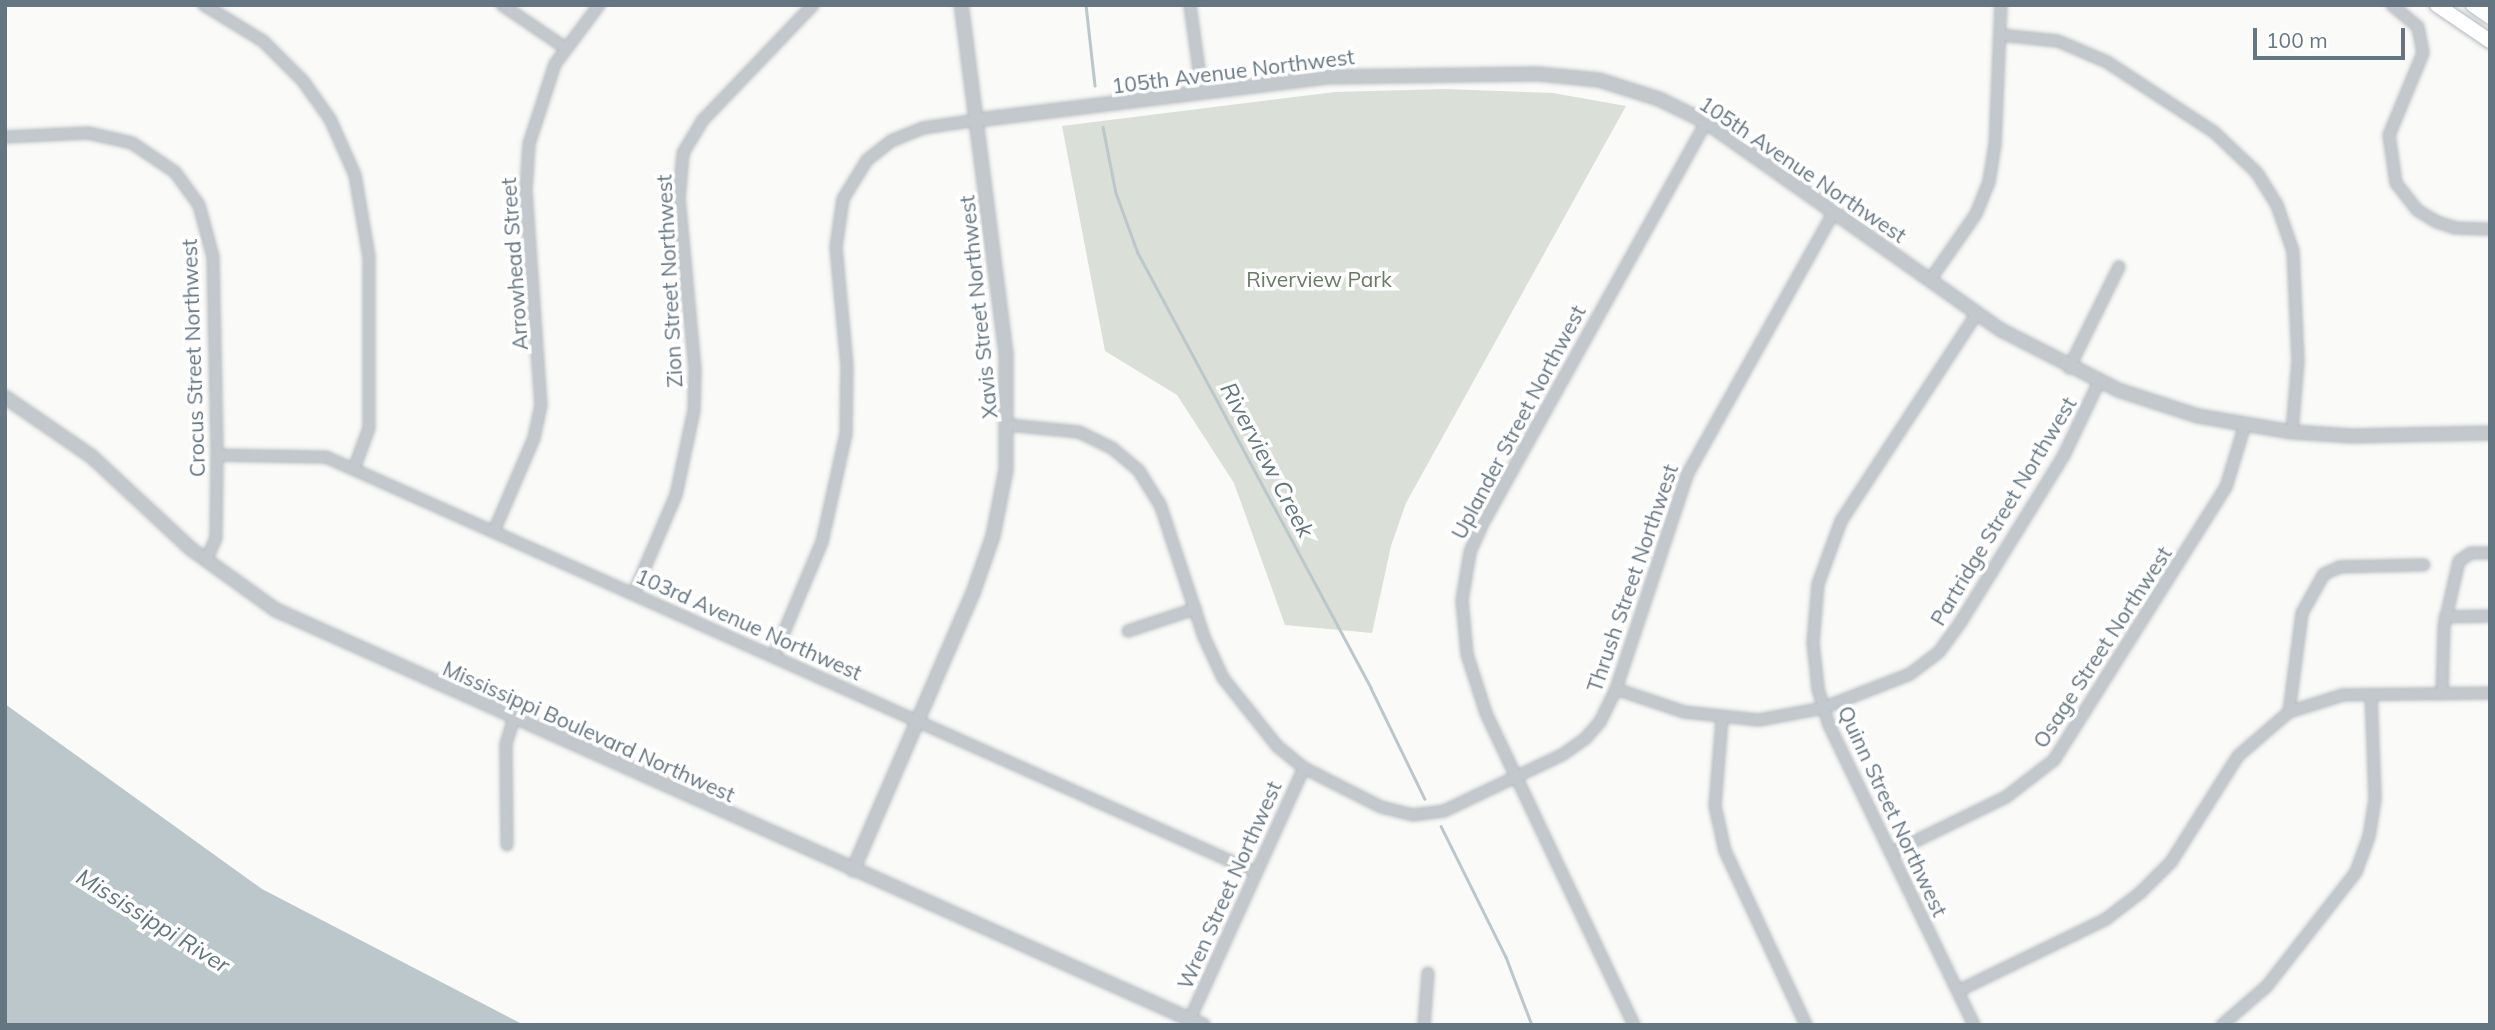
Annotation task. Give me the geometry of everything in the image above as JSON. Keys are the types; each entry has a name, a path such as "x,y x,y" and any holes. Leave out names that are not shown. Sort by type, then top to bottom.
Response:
{"main road":[{"path":"2437,5 2490,41"},
{"path":"2473,5 2490,17"}],"street":[{"path":"204,5 263,41 303,80 330,119 355,174 368,239 369,421 354,469"},
{"path":"502,5 564,47"},
{"name":"Arrowhead Street","path":"494,531 539,417 541,382 526,173 538,106 564,47 599,5"},
{"name":"Zion Street Northwest","path":"634,593 676,495 694,418 695,370 679,199 683,153 703,120 813,5"},
{"name":"Xavis Street Northwest","path":"853,870 993,536 1006,470 1009,425 1006,354 961,5"},
{"path":"1190,5 1202,92"},
{"path":"1930,280 1976,214 1989,182 2001,5"},
{"path":"2392,5 2418,27 2423,53 2389,135 2389,159 2396,183 2417,210 2437,222 2455,228 2490,229"},
{"path":"2000,36 2058,41 2107,61 2214,132 2257,173 2280,212 2292,251 2298,361 2292,432"},
{"name":"105th Avenue Northwest","path":"977,120 1338,76 1549,74 1628,87 1706,122 1977,313 2069,368 2099,382 2163,406 2245,425 2292,432 2352,436 2490,433"},
{"path":"774,656 822,542 846,434 847,366 836,233 843,199 867,160 891,141 923,128 977,120"},
{"name":"Uplander Street Northwest","path":"1634,1025 1486,713 1467,654 1461,611 1471,551 1549,400 1706,122"},
{"name":"Crocus Street Northwest","path":"5,137 88,133 118,138 163,161 192,193 209,231 213,257 216,538 206,561"},
{"name":"Thrush Street Northwest","path":"1009,425 1079,432 1112,448 1139,471 1160,504 1195,609 1232,693 1268,737 1304,768 1381,807 1412,815 1444,811 1516,777 1585,739 1605,714 1688,473 1834,212"},
{"path":"2069,368 2119,267"},
{"name":"Quinn Street Northwest","path":"1974,1025 1823,708 1813,625 1827,551 1850,505 1977,313"},
{"name":"Partridge Street Northwest","path":"1615,689 1684,712 1722,719 1759,720 1823,708 1910,674 1939,652 2064,455 2099,382"},
{"name":"Mississippi Boulevard Northwest","path":"5,397 102,464 206,561 275,610 1203,1025"},
{"name":"Osage Street Northwest","path":"1891,853 2006,797 2054,760 2226,487 2236,468 2245,425"},
{"name":"103rd Avenue Northwest","path":"217,455 314,455 354,469 1255,872"},
{"path":"2442,694 2445,617 2459,561 2471,553 2490,553"},
{"path":"2289,712 2302,612 2324,574 2340,567 2424,565"},
{"path":"1128,631 1195,609"},
{"path":"2445,617 2490,616"},
{"path":"1958,991 2106,919 2140,893 2171,862 2238,756 2289,712 2328,698 2490,693"},
{"path":"2222,1025 2280,971 2337,901 2361,862 2375,798 2371,695"},
{"path":"507,845 506,744 514,718"},
{"path":"1722,719 1715,806 1725,851 1806,1025"},
{"name":"Wren Street Northwest","path":"1190,1019 1304,768"},
{"path":"1424,1025 1428,973"}],"green space":[{"name":"Riverview Park","path":"1445,89 1553,93 1626,106 1406,503 1391,546 1372,633 1285,625 1234,483 1177,395 1105,351 1062,126 1335,92"}],"water":[{"name":"Mississippi River","path":"5,704 262,889 524,1025 5,1025"}],"waterway":[{"name":"Riverview Creek","path":"1086,5 1095,85"},
{"name":"Riverview Creek","path":"1103,127 1116,193 1138,253 1371,688 1425,799"},
{"name":"Riverview Creek","path":"1441,826 1506,957 1532,1025"}]}
